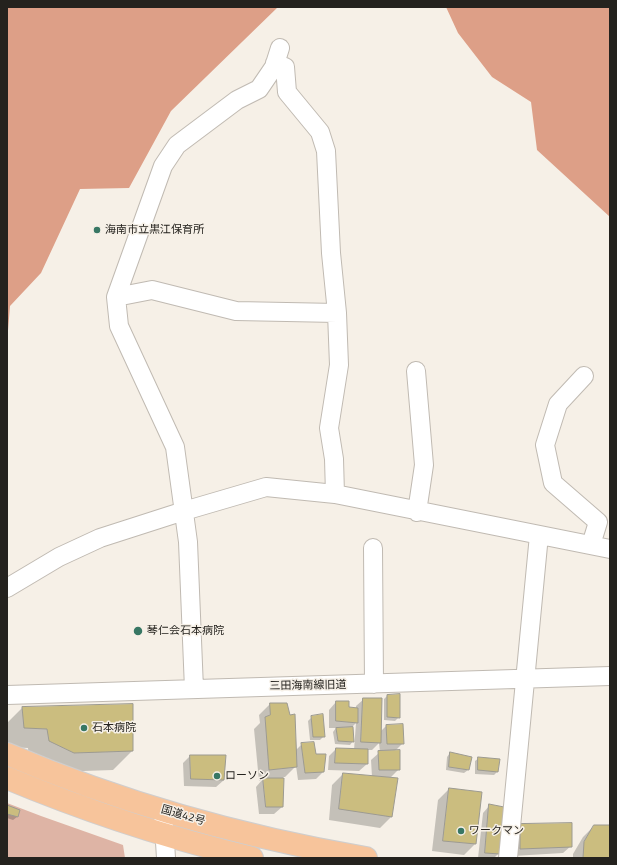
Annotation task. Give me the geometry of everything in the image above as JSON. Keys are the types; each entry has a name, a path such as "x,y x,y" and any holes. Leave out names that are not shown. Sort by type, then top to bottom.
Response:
{"highway":[{"name":"国道42号","path":"7,754 67,779 164,811 230,829 307,853 366,858"},
{"path":"7,778 69,802 165,835 252,858"}],"street":[{"path":"194,689 188,542 175,447 119,326 116,297 163,166 176,145 237,100 259,89 274,67 278,56 285,67 287,92 320,132 326,151 339,365 329,428 334,459 335,494"},
{"path":"116,297 152,290 236,311 337,313"},
{"path":"416,371 424,465 417,512"},
{"path":"584,376 558,404 545,445 553,484 598,522 590,546"},
{"path":"7,588 59,557 100,538 266,487 335,494 417,512 610,549"},
{"path":"508,858 539,536"},
{"path":"373,548 374,684"},
{"name":"三田海南線旧道","path":"7,695 610,676"},
{"path":"164,811 166,858"}],"shaded area":[{"path":"7,7 278,7 171,111 129,188 80,189 41,273 10,306 7,343"},
{"path":"446,7 610,7 610,217 537,150 531,102 492,77 458,33"},
{"path":"7,803 123,845 125,858 7,858"}],"building":[{"path":"400,694 400,718 387,717 387,695"},
{"path":"363,698 382,698 381,743 361,742"},
{"path":"336,701 349,701 349,707 358,708 358,723 336,721"},
{"path":"270,703 287,703 290,715 295,714 297,767 269,770 265,717 270,715"},
{"name":"石本病院","path":"133,704 133,751 74,753 49,741 47,729 24,728 22,707"},
{"path":"323,714 325,737 313,737 311,716"},
{"path":"403,724 404,744 387,744 386,725"},
{"path":"353,727 354,742 338,741 336,728"},
{"path":"314,742 316,754 326,754 324,772 305,773 301,743"},
{"path":"336,748 368,749 368,764 335,763"},
{"path":"400,750 400,770 379,770 378,751"},
{"path":"450,752 472,757 469,770 449,767"},
{"path":"190,755 226,755 224,780 191,779"},
{"path":"478,757 500,759 498,772 478,770"},
{"path":"343,773 398,778 392,817 339,809"},
{"path":"263,778 284,778 283,807 266,807"},
{"path":"449,788 482,792 476,844 443,841"},
{"path":"489,804 504,807 500,854 485,853"},
{"path":"7,805 20,810 18,817 7,814"},
{"path":"572,823 572,847 520,849 520,824"},
{"path":"594,825 610,825 610,858 583,858 584,842"}],"place":[{"name":"海南市立黒江保育所","path":"97,230"},
{"name":"琴仁会石本病院","path":"138,631"},
{"name":"石本病院","path":"84,728"},
{"name":"ローソン","path":"217,776"},
{"name":"ワークマン","path":"461,831"}]}
